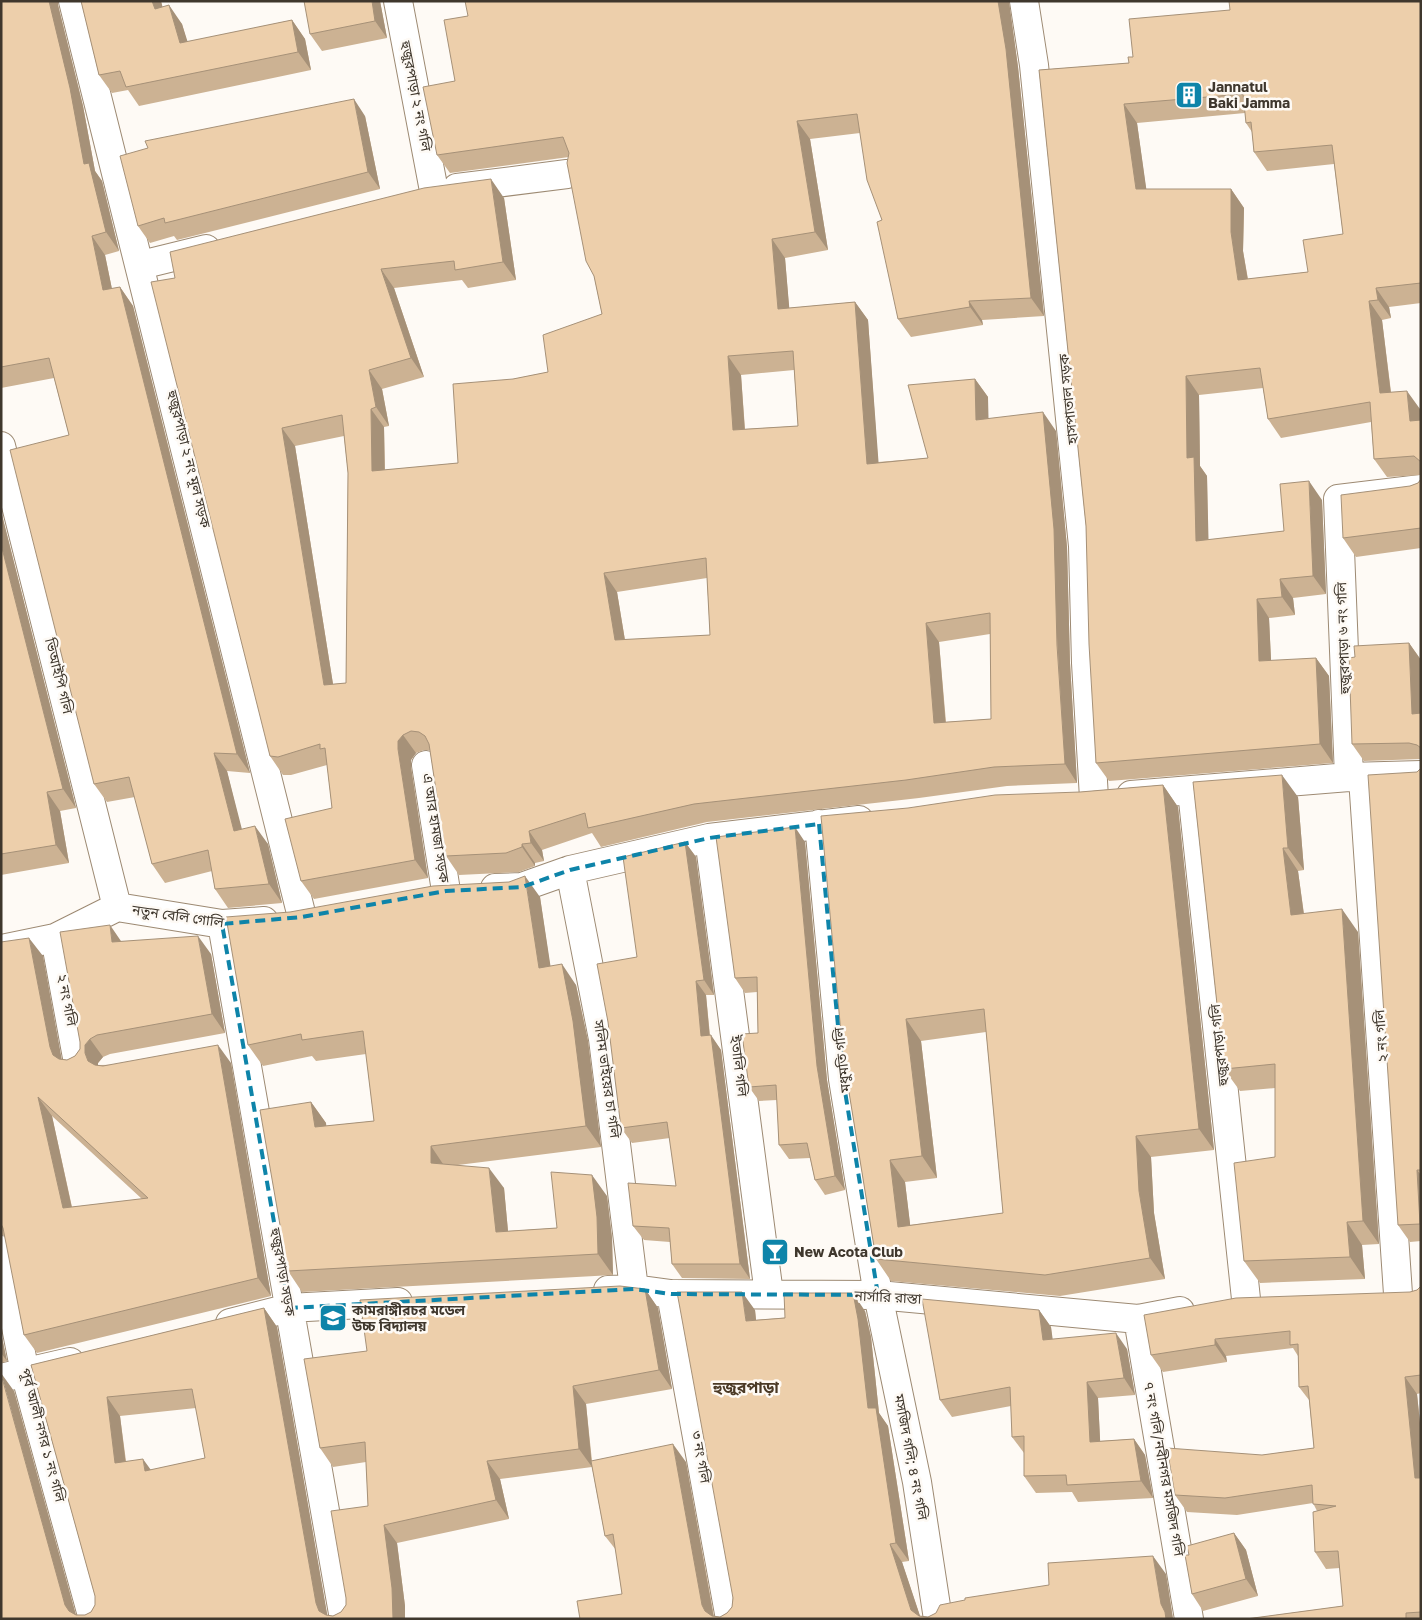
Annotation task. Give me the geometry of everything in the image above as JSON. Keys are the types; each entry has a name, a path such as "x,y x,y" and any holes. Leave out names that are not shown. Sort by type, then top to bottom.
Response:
{"street":[{"name":"হুজুরপাড়া ২ নং মূল সড়ক","path":"73,1 141,265 302,917"},
{"name":"হুজুরপাড়া ২ নং গলি","path":"398,1 434,191"},
{"name":"হাসপাতাল সড়ক","path":"1024,1 1034,65 1083,546 1086,662 1094,798"},
{"path":"406,198 434,191 567,174"},
{"path":"141,265 226,244"},
{"name":"ভিআইপি গলি","path":"1,446 117,907"},
{"name":"হুজুরপাড়া ৬ নং গলি","path":"1356,778 1338,499 1421,489"},
{"name":"এ আর হামজা সড়ক","path":"426,766 446,890"},
{"path":"1066,799 1421,775"},
{"name":"২ নং গলি","path":"1356,778 1409,1294"},
{"name":"হুজুরপাড়া গলি","path":"1192,791 1226,1303"},
{"path":"417,896 446,890 522,887 570,870 709,838 818,824 884,818"},
{"name":"মধুমতি গলি","path":"818,824 843,1079 878,1295"},
{"name":"ইতালি গলি","path":"709,838 769,1294"},
{"name":"সলিম ভাইয়ের চা গলি","path":"570,870 602,1039 634,1288"},
{"name":"নতুন বেলি গোলি","path":"1,949 55,938 117,907 222,924 302,917 331,912"},
{"name":"হুজুরপাড়া সড়ক","path":"222,924 344,1619"},
{"name":"২ নং গলি","path":"55,938 78,1062"},
{"path":"216,1050 244,1045"},
{"name":"পূর্ব আলী নগর ১ নং গলি","path":"1,1250 13,1376 93,1619"},
{"name":"নার্সারি রাস্তা","path":"585,1291 634,1288 671,1294 878,1295 1138,1319 1226,1303 1274,1298"},
{"name":"৩ নং গলি","path":"671,1294 730,1619"},
{"path":"1369,1295 1409,1294"},
{"name":"মসজিদ গলি; ৪ নং গলি","path":"878,1295 917,1482 938,1619"},
{"path":"204,1329 289,1308 427,1300"},
{"name":"৭ নং গলি/নবীনগর মসজিদ গলি","path":"1138,1319 1190,1619"},
{"path":"13,1376 91,1357"}],"highlighted area":[{"path":"819,824 843,1079 878,1295 671,1294 634,1289 289,1308 222,924 302,917 446,891 522,887 570,870 709,838"}],"building":[{"path":"1,1 49,1 70,88 84,164 89,163 106,232 92,236 103,290 120,287 237,754 214,753 234,831 255,826 269,884 215,889 208,850 152,864 129,777 94,784 10,450 69,435 49,358 1,367"},
{"path":"81,1 152,1 155,9 169,5 180,43 292,20 298,52 126,87 120,71 99,75"},
{"path":"304,1 372,1 375,21 310,34"},
{"path":"465,1 998,1 1006,49 1031,298 969,301 970,307 898,319 877,222 882,220 867,180 857,114 797,121 815,232 772,239 778,309 855,302 867,464 928,458 908,385 975,379 976,420 1043,412 1054,529 1057,645 1065,764 994,767 906,780 694,804 588,828 585,813 529,831 531,843 522,844 522,847 506,853 446,856 429,744 425,736 419,732 411,731 403,735 398,741 398,749 415,860 301,881 285,819 332,808 325,748 320,749 320,744 278,757 270,756 151,282 175,278 170,252 424,188 491,179 503,262 455,270 454,261 381,269 411,358 369,370 376,407 371,409 372,471 458,463 453,384 513,379 548,372 543,335 602,314 594,276 586,261 567,163 569,153 563,137 437,155 423,87 455,81 444,20 468,16","holes":["793,351 798,426 733,430 728,356","342,415 348,473 346,683 324,685 282,428","706,558 710,635 615,640 604,573","990,613 991,719 934,723 926,623"]},
{"path":"1229,1 1421,1 1421,283 1376,288 1378,300 1369,301 1380,393 1407,391 1410,421 1421,420 1421,462 1414,456 1374,459 1370,402 1268,419 1260,368 1186,376 1187,458 1194,457 1196,541 1284,531 1280,484 1309,481 1313,576 1280,579 1282,597 1257,599 1259,661 1316,658 1320,744 1096,763 1089,644 1086,526 1039,70 1129,63 1128,57 1133,57 1129,19 1230,10","holes":["1243,94 1246,123 1251,122 1254,152 1332,145 1343,234 1303,240 1308,272 1238,280 1231,232 1231,189 1136,189 1124,104"]},
{"path":"354,99 368,172 165,223 164,218 138,226 120,156 148,148 145,141"},
{"path":"1421,479 1421,528 1343,538 1341,495 1410,486 1418,483"},
{"path":"1,544 63,789 47,792 56,845 1,854"},
{"path":"1409,643 1412,714 1421,713 1421,748 1409,743 1352,744 1349,658 1355,657 1354,646"},
{"path":"1421,768 1421,1170 1417,1170 1420,1224 1398,1225 1368,775 1417,772"},
{"path":"1282,775 1288,848 1283,848 1291,915 1342,909 1363,1221 1347,1222 1350,1257 1244,1261 1234,1163 1275,1157 1275,1064 1224,1069 1193,782"},
{"path":"1163,785 1199,1129 1136,1136 1139,1191 1150,1258 1045,1275 876,1259 843,1055 821,816 908,808 995,795 1080,792","holes":["984,1009 1003,1213 898,1227 890,1160 922,1156 906,1019"]},
{"path":"795,827 817,1066 835,1176 815,1180 807,1143 779,1145 776,1085 749,1087 742,1034 758,1033 757,977 735,978 716,837"},
{"path":"685,842 704,980 696,981 701,1036 711,1035 740,1264 672,1264 669,1228 633,1226 628,1183 676,1186 667,1122 621,1128 608,1022 597,964 637,957 623,857"},
{"path":"525,876 539,968 562,964 573,1021 586,1126 431,1146 431,1163 489,1168 496,1232 557,1228 551,1172 592,1175 597,1217 598,1254 288,1271 260,1110 311,1102 315,1127 374,1121 363,1031 302,1040 301,1034 248,1045 226,917 290,912 433,886 509,882"},
{"path":"110,925 112,942 198,936 212,1014 97,1035 85,1045 85,1053 88,1061 95,1065 103,1066 218,1045 258,1278 24,1335 1,1224 1,942 29,938 50,1047 53,1055 59,1059 67,1060 75,1056 80,1049 80,1042 60,932","holes":["38,1097 148,1198 63,1208"]},
{"path":"620,1286 645,1289 659,1370 573,1386 579,1449 487,1461 496,1500 384,1525 392,1588 393,1619 1,1619 1,1374 65,1605 69,1611 76,1615 85,1615 91,1612 95,1605 95,1596 31,1365 264,1308 316,1603 319,1611 326,1615 333,1616 341,1612 346,1605 346,1598 331,1511 368,1506 365,1442 320,1448 304,1359 367,1351 360,1300","holes":["192,1389 205,1458 145,1471 143,1459 115,1463 107,1397"]},
{"path":"1421,1286 1421,1375 1405,1377 1415,1478 1421,1478 1421,1612 1406,1613 1406,1619 1246,1619 1343,1606 1338,1551 1315,1552 1313,1512 1336,1506 1313,1504 1312,1485 1225,1498 1175,1495 1167,1448 1262,1455 1314,1448 1308,1386 1299,1387 1298,1344 1290,1345 1290,1331 1215,1339 1215,1345 1151,1355 1144,1315 1236,1298 1410,1292 1417,1290"},
{"path":"677,1292 742,1292 746,1321 785,1318 784,1293 853,1293 858,1319 868,1408 876,1408 896,1543 890,1544 911,1610 919,1616 928,1617 936,1613 940,1605 965,1600 965,1598 1049,1585 1048,1563 1153,1556 1161,1604 1166,1619 580,1619 577,1601 622,1594 613,1534 605,1536 591,1461 673,1444 702,1605 705,1611 712,1616 720,1617 732,1607 733,1598"},
{"path":"922,1299 1039,1310 1043,1340 1116,1333 1124,1378 1087,1382 1090,1442 1134,1439 1141,1481 1067,1485 1066,1475 1024,1476 1024,1436 1012,1437 1010,1387 940,1400"},
{"path":"1234,1533 1246,1579 1192,1594 1185,1555 1189,1555 1187,1546"}],"place":[{"name":"Jannatul Baki Jamma","path":"1189,95"},
{"name":"New Acota Club","path":"775,1252"},
{"name":"কামরাঙ্গীরচর মডেল উচ্চ বিদ্যালয়","path":"333,1318"}],"district":[{"name":"হুজুরপাড়া","path":"746,1387"}]}
